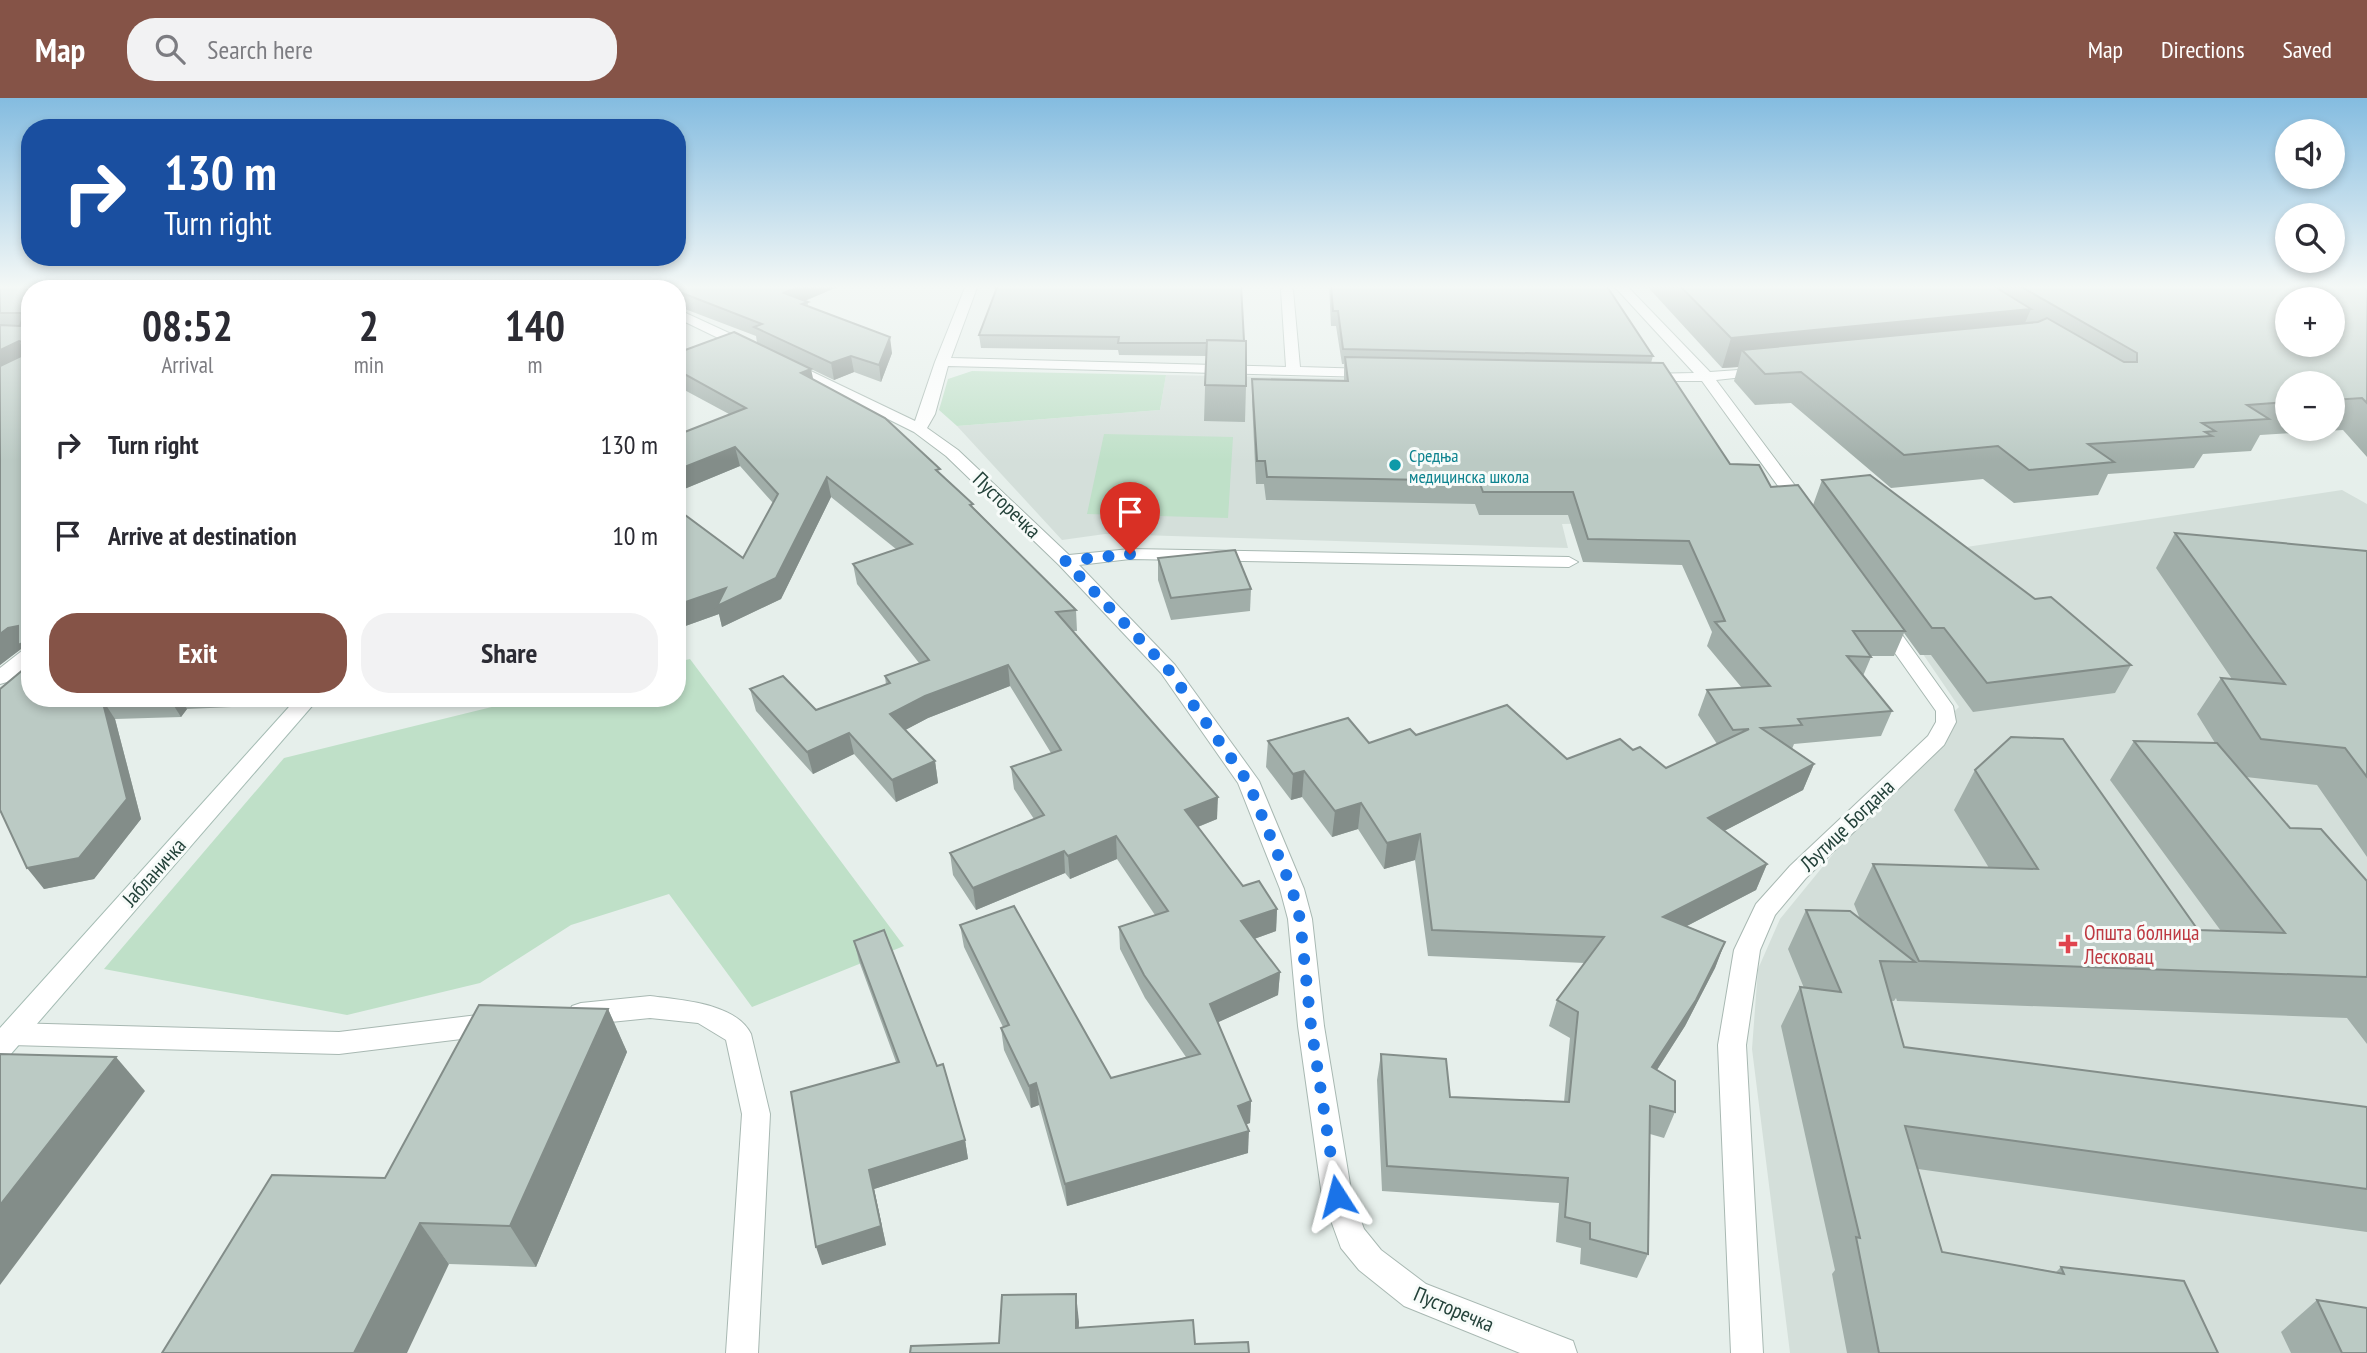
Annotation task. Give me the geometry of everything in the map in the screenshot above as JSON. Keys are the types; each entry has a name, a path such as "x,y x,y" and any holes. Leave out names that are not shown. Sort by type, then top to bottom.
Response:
{"street":[{"name":"Пусторечка","path":"742,344 919,429 952,453 1065,561 1168,669 1248,782 1292,889 1300,919 1311,1026 1337,1196 1352,1238 1370,1260 1415,1295 1561,1353"},
{"path":"919,429 927,414 949,344"},
{"path":"1291,344 1293,371"},
{"path":"1674,344 1706,377 1819,530"},
{"path":"942,362 1390,373"},
{"path":"1624,378 1706,377 1776,370"},
{"path":"1065,561 1130,554 1569,562"},
{"name":"Љутице Богдана","path":"1747,1353 1732,1045 1747,950 1765,910 1798,872 1936,740 1946,722 1946,711 1867,598"},
{"path":"0,678 21,661"},
{"name":"Јабланичка","path":"6,1041 301,707"},
{"path":"6,1041 339,1043 650,1007 703,1013 738,1034 756,1114 742,1353"}],"shaded area":[{"path":"1166,375 1605,383 1612,523 1562,524 1568,548 1105,534 1062,540 957,426 1160,410"},
{"name":"Општа болница Лесковац","path":"2342,490 2367,504 2367,1353 1790,1353 1752,1049 1758,969 1780,919 1932,733 1959,707 1861,563"}],"green space":[{"path":"972,371 1166,375 1160,410 957,426 939,410 948,379"},
{"path":"1104,434 1233,437 1228,518 1087,514"},
{"path":"690,659 904,946 752,1007 669,894 571,925 480,983 347,1015 104,969 284,758 491,707 686,707 686,660"}],"building":[{"path":"0,344 14,344 0,350"},
{"path":"703,344 758,344 811,369 801,373 885,418 940,469 936,470 973,504 970,505 1076,610 1056,612 1218,797 1185,810 1243,886 1259,881 1277,909 1241,921 1280,972 1210,1004 1251,1101 1238,1106 1249,1131 1065,1184 1036,1083 1029,1086 1001,1028 1009,1025 960,925 1014,906 1111,1078 1200,1054 1144,975 1119,927 1168,911 1116,836 1068,856 1064,851 973,888 950,853 1044,815 1011,767 1061,750 1008,665 925,696 890,714 935,761 892,780 849,733 807,752 750,689 783,676 816,710 890,683 885,676 929,660 853,564 912,544 827,477 776,578 717,606 726,588 686,602 686,516 743,558 778,494 735,447 686,466 686,431 746,408 686,375 686,350"},
{"path":"789,344 887,344 879,365 851,356 831,363"},
{"path":"1207,344 1246,344 1246,386 1205,385"},
{"path":"1342,344 1645,344 1653,356 1343,349"},
{"path":"1810,344 2092,344 2124,362 2137,362 2137,353 2120,344 2275,344 2275,357 2345,357 2345,344 2367,344 2367,403 2362,398 2345,399 2345,371 2275,371 2275,403 2247,405 2269,419 2202,423 2215,431 2205,432 2212,436 2088,444 2114,462 2029,470 1998,446 1904,455 1801,372 1765,374 1742,350"},
{"path":"21,356 21,644 18,645 18,626 8,628 0,634 0,366"},
{"path":"1345,357 1663,363 1730,464 1759,465 1771,487 1798,485 1905,631 1853,631 1871,657 1847,656 1892,711 1798,719 1802,725 1761,728 1814,764 1708,818 1767,864 1663,917 1725,942 1696,1000 1652,1067 1675,1081 1675,1112 1650,1106 1648,1254 1590,1239 1590,1223 1565,1217 1568,1178 1387,1166 1381,1054 1446,1059 1450,1097 1569,1102 1578,1012 1557,1000 1604,937 1432,930 1420,834 1387,843 1361,803 1335,811 1304,771 1293,774 1268,741 1348,718 1369,743 1410,729 1416,735 1507,705 1567,759 1620,739 1633,750 1640,747 1666,768 1749,729 1733,730 1707,690 1770,686 1715,622 1725,621 1689,541 1588,539 1573,492 1483,492 1479,481 1267,477 1265,461 1257,461 1252,379 1348,381"},
{"path":"1870,475 2035,599 2051,597 2131,665 1987,683 1944,628 1932,628 1822,480"},
{"path":"2175,533 2367,551 2367,777 2345,748 2261,739 2221,678 2285,684"},
{"path":"1235,550 1251,589 1171,598 1158,558"},
{"path":"21,672 21,707 104,707 127,799 79,858 27,868 0,810 0,689"},
{"path":"2011,737 2063,739 2198,930 2285,933 2134,741 2217,743 2290,828 2321,829 2367,881 2367,977 1919,961 1873,864 2038,869 1975,770"},
{"path":"1806,910 1850,911 1915,962 1880,961 1904,1047 2367,1107 2367,1189 1905,1126 1942,1252 2064,1274 2061,1267 2184,1281 2218,1353 1879,1353 1856,1237 1860,1238 1800,987 1841,992"},
{"path":"884,930 937,1066 943,1064 965,1140 869,1170 881,1226 816,1247 791,1092 899,1062 854,941"},
{"path":"479,1005 608,1009 510,1226 420,1223 354,1353 162,1353 272,1175 385,1178"},
{"path":"0,1054 116,1057 0,1205"},
{"path":"1076,1294 1076,1328 1193,1320 1195,1344 1248,1342 1249,1353 910,1353 911,1346 999,1343 1002,1295"},
{"path":"2317,1300 2367,1308 2367,1353 2342,1353"}],"place":[{"name":"Средња медицинска школа","path":"1395,465"},
{"name":"Општа болница Лесковац","path":"2068,944"}],"route":[{"path":"1130,554 1065,561 1168,669 1248,782 1292,889 1300,919 1311,1026 1337,1196"}]}
